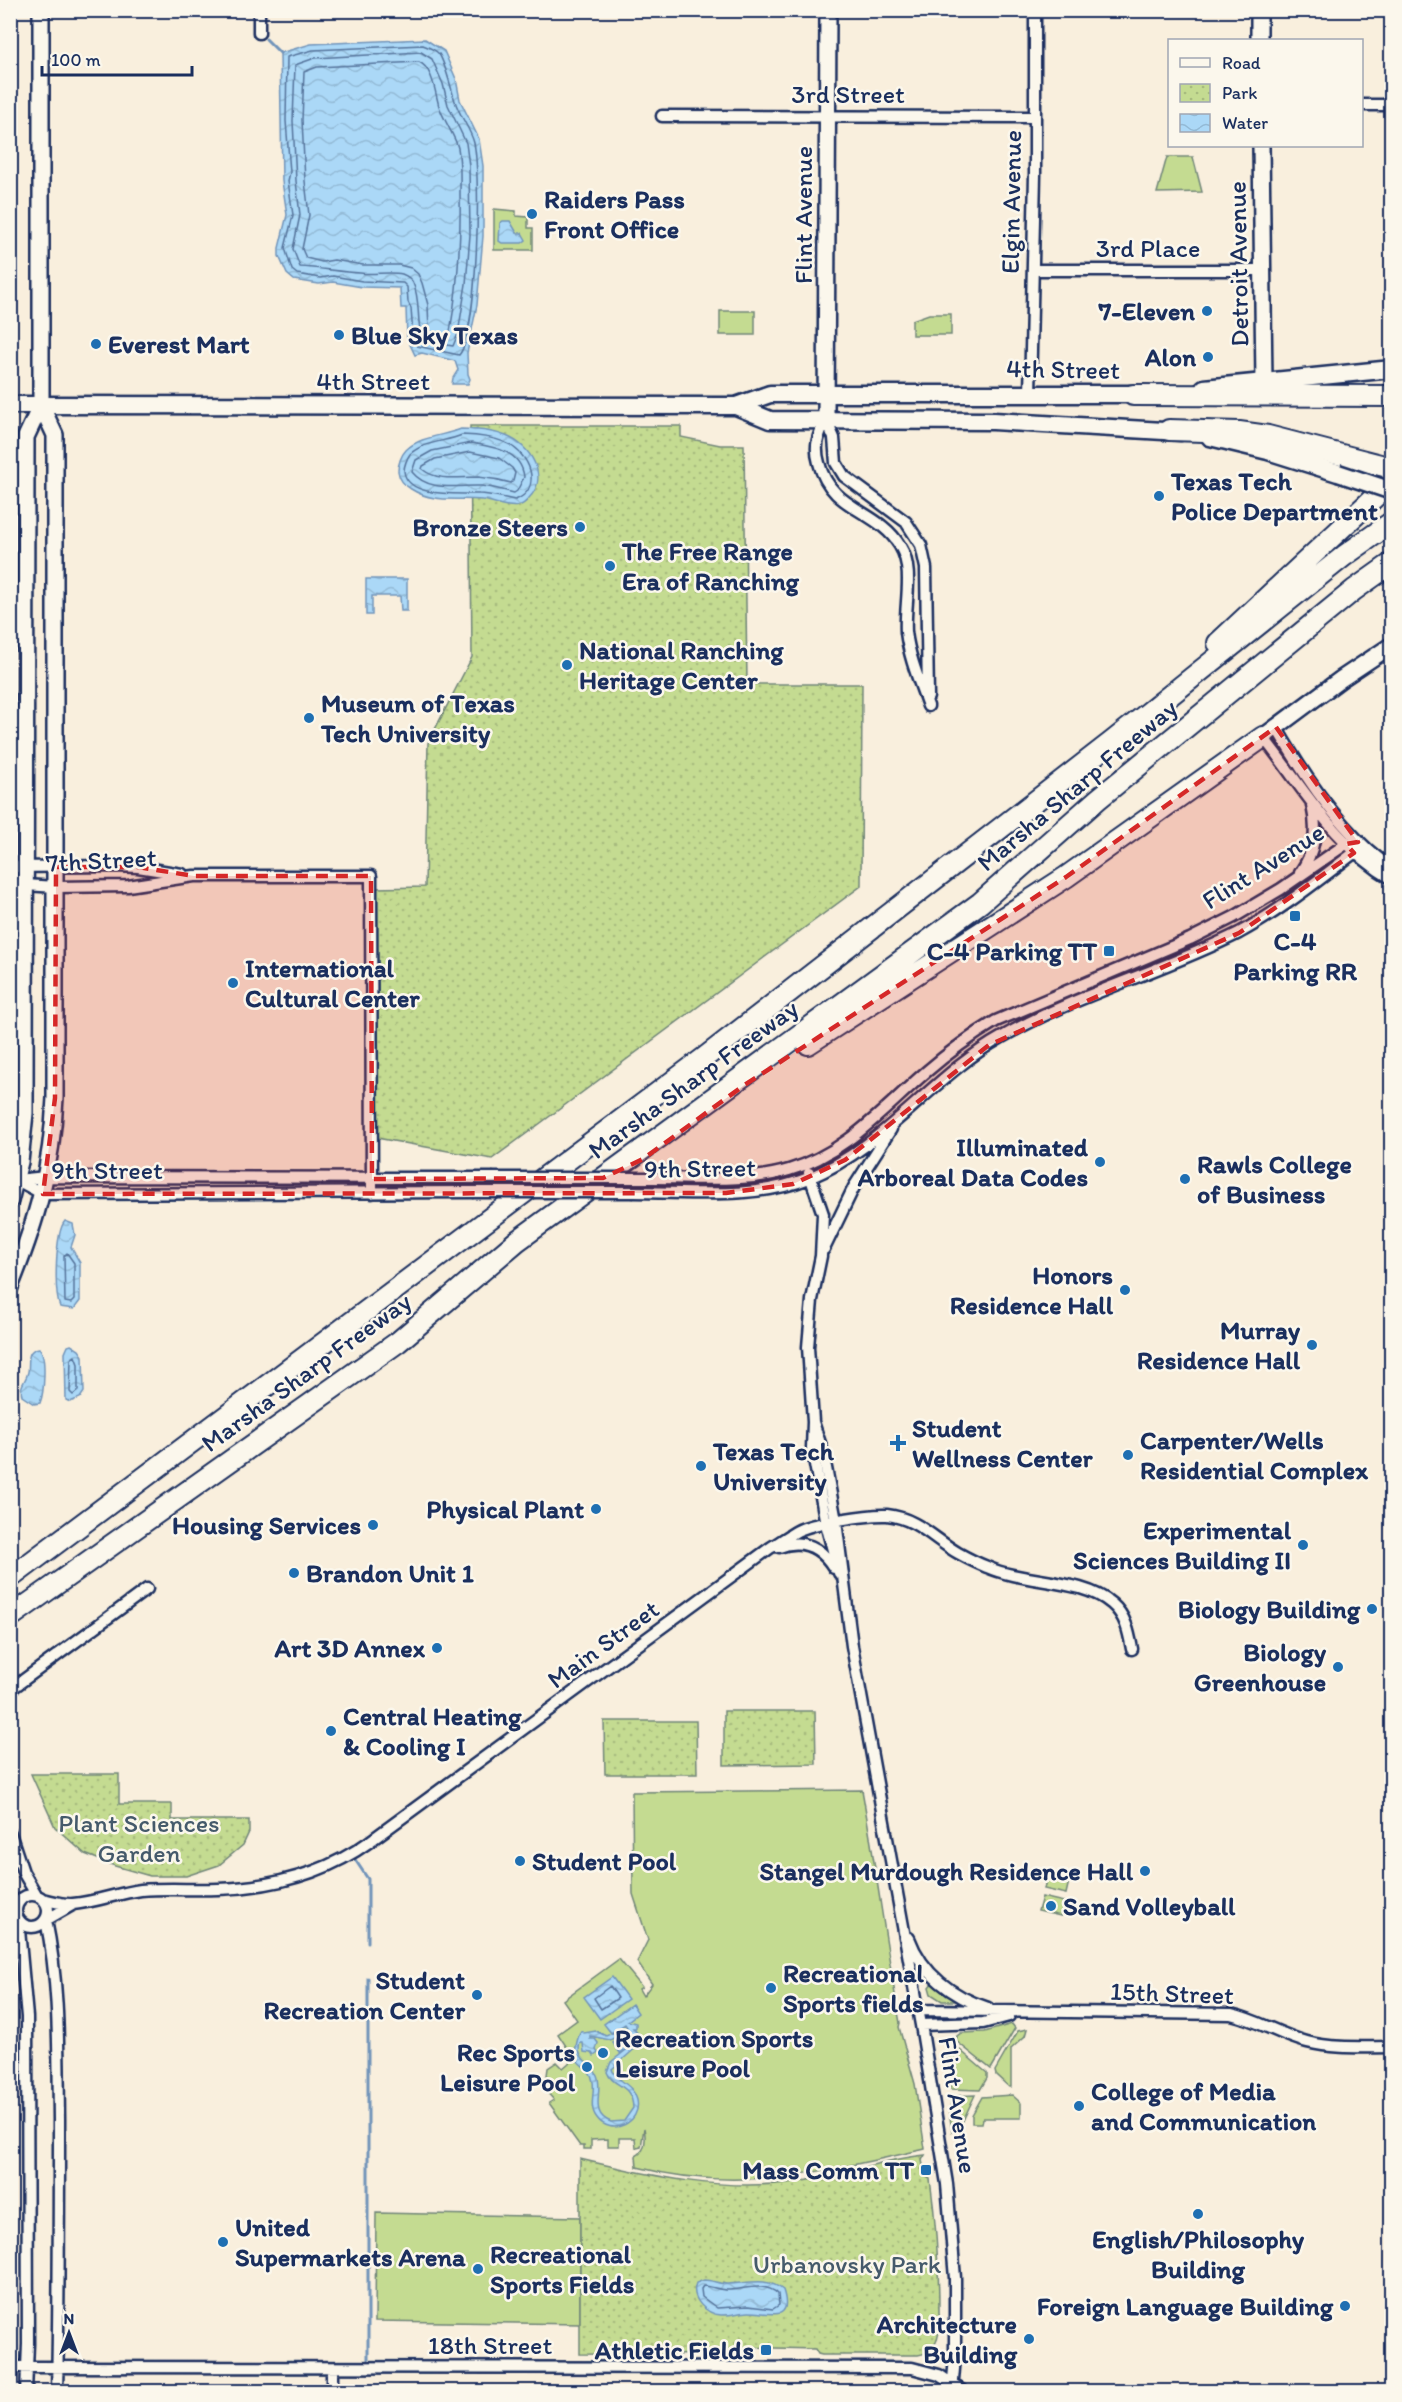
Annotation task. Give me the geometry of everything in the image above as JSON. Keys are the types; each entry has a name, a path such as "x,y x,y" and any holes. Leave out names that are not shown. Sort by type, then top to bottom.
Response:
{"highway":[{"path":"1133,395 1392,396"},
{"path":"1169,430 1239,432 1268,436 1392,468"},
{"path":"1113,741 1392,481"},
{"name":"Marsha Sharp Freeway","path":"10,1578 704,1058 1113,741 1344,556 1392,522"},
{"name":"Marsha Sharp Freeway","path":"10,1617 398,1342 517,1241 980,903 1098,800 1354,590 1392,563"},
{"path":"618,1168 643,1159 743,1086 1066,877 1269,732"}],"main road":[{"name":"4th Street","path":"10,405 736,406 770,394 1133,395 1392,369"},
{"name":"4th Street","path":"736,406 771,420 993,421 1169,430 1224,439 1392,491"}],"street":[{"path":"10,1287 36,1221 43,1194 54,1126 55,1098 55,435 41,405 41,10"},
{"path":"259,10 259,33"},
{"name":"Flint Avenue","path":"826,420 817,437 817,458 826,484 839,497 887,530 904,554 907,570 907,635 928,706 926,568 921,545 906,522 844,476 836,463 834,438 826,420 828,10"},
{"name":"Elgin Avenue","path":"1030,394 1035,10"},
{"path":"1259,10 1259,39"},
{"path":"1363,105 1392,105"},
{"name":"3rd Street","path":"662,116 1035,117"},
{"name":"Detroit Avenue","path":"1261,147 1264,382"},
{"name":"3rd Place","path":"1033,270 1263,270"},
{"path":"10,1202 17,1180 25,1113 18,867 26,436 41,405"},
{"path":"1269,732 1392,645"},
{"path":"1269,732 1311,799 1346,844 1354,853 1392,879"},
{"path":"1269,732 1358,842 1392,868"},
{"path":"1296,879 1310,856 1315,842 1311,799"},
{"name":"Flint Avenue","path":"810,1178 861,1149 973,1055 1002,1037 1078,1001 1199,952 1239,933 1276,911 1354,853 1358,842 1346,844 1250,908 1190,939 996,1021 940,1060 858,1133 833,1151 806,1164 810,1178 823,1215 821,1256 812,1300 807,1347 813,1422 812,1448 831,1523 834,1558 842,1581 921,2025 951,2223 955,2278 953,2387"},
{"name":"7th Street","path":"18,867 138,867 194,876"},
{"name":"7th Street","path":"18,885 128,886 194,876 371,876 372,1179"},
{"name":"Flint Avenue","path":"821,1256 854,1188 900,1117"},
{"name":"9th Street","path":"17,1180 46,1177 752,1178 806,1164"},
{"name":"9th Street","path":"17,1180 43,1194 738,1192 780,1187 810,1178"},
{"path":"372,1179 372,1193"},
{"name":"Main Street","path":"46,1920 74,1904 122,1893 143,1890 216,1889 266,1885 300,1876 344,1858 386,1830 766,1551 799,1530 873,1516 899,1517 923,1527 957,1552 987,1567 1028,1580 1066,1584 1099,1595 1120,1612 1126,1622 1132,1649"},
{"path":"766,1551 796,1542 812,1546 830,1560 842,1581"},
{"path":"10,1690 147,1589"},
{"path":"10,1833 23,1872 48,1907 46,1920 54,1962 58,2021 57,2391"},
{"path":"23,1872 17,1905 27,2018 26,2391"},
{"path":"17,1905 27,1896 40,1898"},
{"name":"Main Street","path":"40,1898 74,1904"},
{"path":"900,1914 919,1958 938,1982 968,2000 987,2008 1018,2013"},
{"path":"18,1919 30,1928 46,1920"},
{"name":"15th Street","path":"918,2010 1232,2014 1250,2018 1304,2042 1324,2046 1392,2047"},
{"name":"15th Street","path":"921,2025 984,2023 1018,2013"},
{"name":"18th Street","path":"10,2367 912,2368 927,2370 953,2387 964,2391"},
{"path":"332,2368 332,2391"}],"highlighted area":[{"path":"1276,727 1358,842 1346,844 1354,853 1239,933 989,1045 845,1160 793,1184 726,1193 43,1194 55,1098 56,867 138,867 194,876 371,876 372,1179 603,1178 643,1159 743,1086 1066,877"}],"green space":[{"path":"1167,157 1193,157 1202,192 1157,193"},
{"path":"494,209 516,211 516,216 528,217 528,228 533,228 533,250 494,250"},
{"path":"720,311 755,311 755,335 720,335"},
{"path":"929,314 951,314 951,335 912,335 912,320"},
{"name":"National Ranching Heritage Center","path":"470,426 681,426 681,437 720,445 744,445 747,684 862,684 861,886 492,1159 377,1138 375,888 425,887 428,743 472,657"},
{"path":"724,1711 815,1711 816,1764 724,1765"},
{"path":"604,1721 696,1721 697,1774 605,1774"},
{"name":"Plant Sciences Garden","path":"31,1774 119,1774 119,1804 172,1804 172,1820 249,1820 249,1832 243,1845 219,1865 186,1876 150,1876 85,1854 55,1827"},
{"name":"Recreational Sports fields","path":"862,1790 899,2027 915,2084 925,2149 852,2165 782,2176 711,2179 675,2175 637,2167 636,2156 642,2151 644,2144 644,2128 641,2147 636,2148 635,2138 619,2138 619,2146 608,2146 608,2139 591,2140 591,2149 584,2149 584,2146 580,2146 549,2103 554,2100 545,2090 548,2068 557,2062 563,2068 570,2062 566,2046 558,2034 577,2020 563,2000 619,1959 642,1987 639,1989 643,1996 652,1984 637,1962 648,1940 633,1894 632,1792"},
{"name":"Sand Volleyball","path":"1047,1875 1069,1881 1066,1894 1044,1889"},
{"name":"Sand Volleyball","path":"1042,1897 1064,1902 1061,1916 1038,1911"},
{"path":"933,1982 959,2001 942,2001 931,1994 929,1987"},
{"path":"1012,2024 1015,2028 991,2069 956,2041 957,2036 961,2033 985,2032"},
{"path":"1027,2029 1025,2036 1011,2049 1011,2087 1009,2087 996,2075 995,2071 1018,2031"},
{"path":"953,2044 987,2073 987,2078 980,2090 951,2089 946,2049"},
{"path":"975,2095 958,2131 952,2132 951,2096"},
{"path":"1012,2095 1021,2103 1021,2118 983,2118 982,2123 972,2123 972,2115 982,2097"},
{"name":"Urbanovsky Park","path":"925,2155 922,2160 925,2176 930,2179 935,2228 939,2322 938,2338 926,2353 918,2355 822,2355 818,2354 815,2349 738,2347 727,2355 580,2354 580,2159 687,2181 768,2185 811,2180 892,2160"},
{"name":"Recreational Sports Fields","path":"376,2213 580,2217 580,2324 375,2321"}],"water":[{"path":"425,39 444,51 456,79 460,100 479,139 483,166 483,236 477,305 467,353 470,379 468,384 452,384 458,370 455,361 422,353 415,355 407,338 406,308 401,308 400,288 362,287 333,282 319,284 294,280 287,274 279,256 287,215 282,181 280,53 311,44"},
{"path":"510,221 517,233 522,233 526,240 522,243 499,241 500,223"},
{"path":"461,429 506,436 523,447 534,463 538,481 535,490 526,502 514,507 482,500 428,497 404,484 398,471 400,460 406,450 425,439"},
{"path":"366,579 407,579 407,611 401,611 400,596 372,596 372,615 366,615"},
{"path":"65,1221 73,1224 75,1235 71,1247 80,1263 80,1301 74,1309 60,1307 58,1300 57,1249"},
{"path":"71,1345 83,1356 84,1392 80,1398 70,1402 66,1400 65,1353"},
{"path":"39,1348 43,1358 44,1383 40,1403 34,1404 22,1396 21,1389 28,1372 30,1354"},
{"path":"612,1977 628,1999 600,2019 584,1997"},
{"name":"Rec Sports Leisure Pool","path":"632,2004 638,2013 628,2021 636,2023 636,2028 633,2028 640,2036 639,2045 612,2069 635,2094 637,2108 630,2121 617,2127 603,2124 594,2114 591,2075 576,2056 578,2038 582,2031 584,2033 596,2031 606,2036 627,2027 625,2024 611,2033 604,2024","holes":["628,2032 613,2043 620,2053 635,2043 611,2062 607,2072 613,2081 629,2094 633,2108 624,2121 611,2122 600,2113 597,2075 582,2057 579,2048 580,2043 583,2043 584,2052 592,2053 594,2056 598,2053 596,2050 598,2043 595,2039 590,2039 590,2036 610,2040"]},
{"path":"704,2280 727,2284 770,2283 783,2290 785,2308 777,2314 749,2312 715,2314 705,2309 695,2295 696,2283"}],"waterway":[{"path":"266,39 280,53"},
{"path":"352,1855 368,1879 368,1942"},
{"path":"368,1978 368,2366"}],"place":[{"name":"Raiders Pass Front Office","path":"532,214"},
{"name":"7-Eleven","path":"1207,311"},
{"name":"Blue Sky Texas","path":"339,335"},
{"name":"Everest Mart","path":"96,344"},
{"name":"Alon","path":"1208,357"},
{"name":"Texas Tech Police Department","path":"1159,496"},
{"name":"Bronze Steers","path":"580,527"},
{"name":"The Free Range Era of Ranching","path":"610,566"},
{"name":"National Ranching Heritage Center","path":"567,665"},
{"name":"Museum of Texas Tech University","path":"309,718"},
{"name":"C-4 Parking RR","path":"1295,916"},
{"name":"C-4 Parking TT","path":"1109,951"},
{"name":"International Cultural Center","path":"233,983"},
{"name":"Illuminated Arboreal Data Codes","path":"1100,1162"},
{"name":"Rawls College of Business","path":"1185,1179"},
{"name":"Honors Residence Hall","path":"1125,1290"},
{"name":"Murray Residence Hall","path":"1312,1345"},
{"name":"Student Wellness Center","path":"898,1443"},
{"name":"Carpenter/Wells Residential Complex","path":"1128,1455"},
{"name":"Texas Tech University","path":"701,1466"},
{"name":"Physical Plant","path":"596,1509"},
{"name":"Housing Services","path":"373,1525"},
{"name":"Experimental Sciences Building II","path":"1303,1545"},
{"name":"Brandon Unit 1","path":"294,1573"},
{"name":"Biology Building","path":"1372,1609"},
{"name":"Art 3D Annex","path":"437,1648"},
{"name":"Biology Greenhouse","path":"1338,1667"},
{"name":"Central Heating & Cooling I","path":"331,1731"},
{"name":"Student Pool","path":"520,1861"},
{"name":"Stangel Murdough Residence Hall","path":"1145,1871"},
{"name":"Sand Volleyball","path":"1051,1906"},
{"name":"Recreational Sports fields","path":"771,1988"},
{"name":"Student Recreation Center","path":"477,1995"},
{"name":"Recreation Sports Leisure Pool","path":"603,2053"},
{"name":"Rec Sports Leisure Pool","path":"587,2067"},
{"name":"College of Media and Communication","path":"1079,2106"},
{"name":"Mass Comm TT","path":"926,2170"},
{"name":"English/Philosophy Building","path":"1198,2214"},
{"name":"United Supermarkets Arena","path":"223,2242"},
{"name":"Recreational Sports Fields","path":"478,2269"},
{"name":"Foreign Language Building","path":"1345,2306"},
{"name":"Architecture Building","path":"1029,2339"},
{"name":"Athletic Fields","path":"766,2350"}]}
